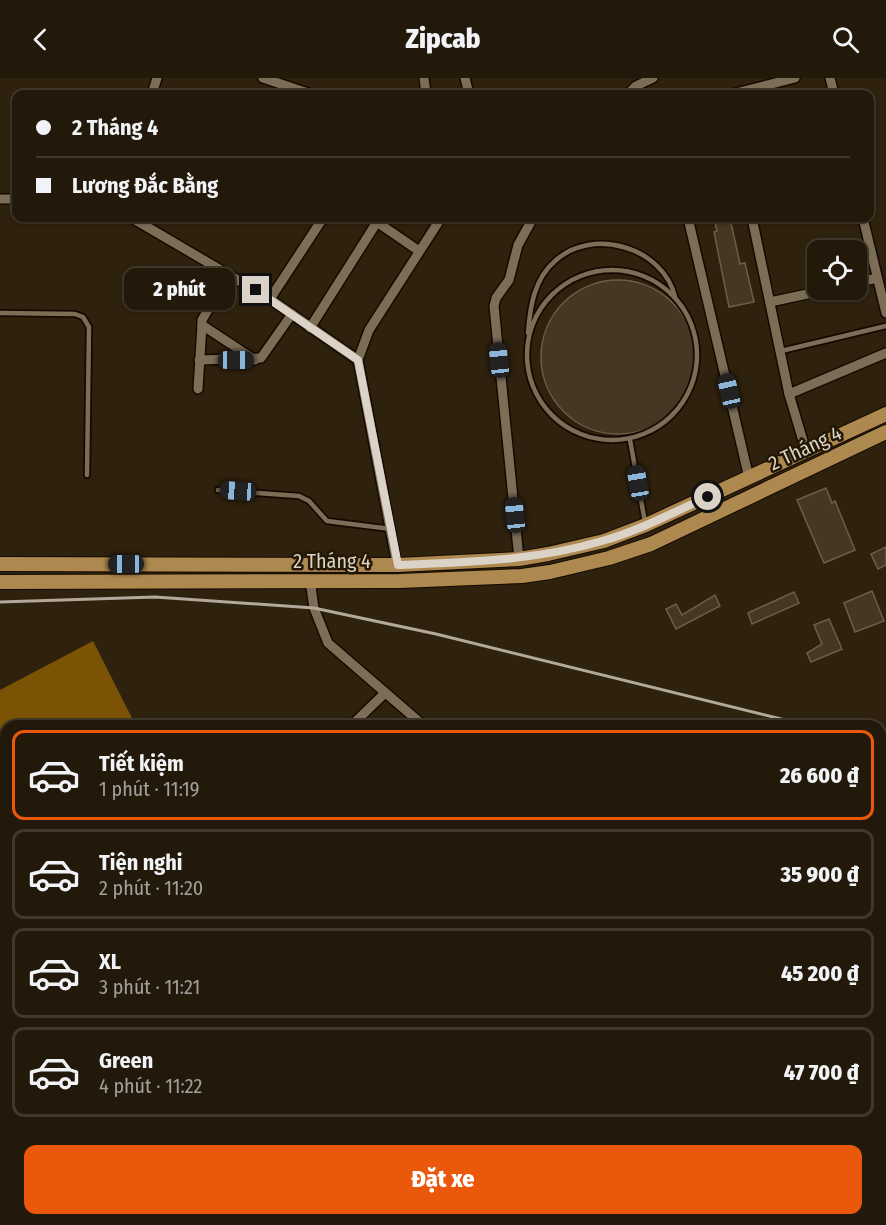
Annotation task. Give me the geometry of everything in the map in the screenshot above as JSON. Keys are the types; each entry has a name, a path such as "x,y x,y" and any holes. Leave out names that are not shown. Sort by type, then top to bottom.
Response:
{"main road":[{"name":"2 Tháng 4","path":"0,564 398,565 519,559 604,541 646,525 886,414"},
{"name":"2 Tháng 4","path":"0,582 400,581 522,576 609,558 651,544 886,432"},
{"path":"646,525 651,544"},
{"path":"519,559 522,576"},
{"path":"126,564 126,581"},
{"path":"398,565 400,581"}],"street":[{"path":"263,78 299,90"},
{"path":"632,90 652,78"},
{"path":"748,90 795,78"},
{"path":"139,222 270,299 358,360"},
{"path":"270,299 320,222"},
{"path":"310,328 373,222"},
{"path":"377,222 419,250"},
{"path":"398,565 358,360 369,330 438,222"},
{"path":"519,559 494,306 496,298 510,280 518,245 531,222"},
{"path":"688,222 749,478"},
{"path":"753,222 789,394 806,452"},
{"path":"864,222 886,313"},
{"path":"198,389 202,320 229,274"},
{"path":"867,280 877,278"},
{"path":"770,302 807,294"},
{"path":"199,360 255,360 265,354 292,315"},
{"path":"202,325 255,360"},
{"path":"789,394 886,353"},
{"path":"310,580 314,608 325,639 417,720"},
{"path":"357,720 385,693"}],"lane":[{"path":"526,350 533,321 549,296 573,278 602,269 623,269 652,278 675,297 691,322 697,343 696,373 684,401 664,423 630,440 595,440 567,429 545,409 531,382 526,350 530,305 541,277 556,260 575,249 602,243 631,249 654,261 671,280 675,297"},
{"path":"0,313 75,314 83,317 89,327 87,475"},
{"path":"780,351 886,326"},
{"path":"630,440 646,525"},
{"path":"218,490 299,496 309,501 327,521 391,529"}],"shaded area":[{"path":"93,641 133,720 0,720 0,690"}],"building":[{"path":"715,222 731,222 740,264 745,263 754,302 729,307 714,232 717,231"},
{"path":"618,280 633,281 648,286 673,302 689,327 694,342 694,372 689,387 673,412 648,428 633,433 618,434 603,433 588,428 563,412 547,387 542,372 541,357 542,342 547,327 563,302 588,286 603,281"},
{"path":"826,488 832,503 835,501 855,550 824,563 797,500"},
{"path":"886,547 886,565 878,569 871,554"},
{"path":"872,591 884,621 855,632 844,603"},
{"path":"794,592 799,603 752,624 748,613"},
{"path":"715,595 720,606 676,629 666,609 676,604 682,615"},
{"path":"829,619 842,649 811,662 807,653 822,644 814,625"}],"railway":[{"path":"0,602 155,597 314,608 436,634 786,720"}],"route":[{"path":"256,290 358,360 398,565 519,559 562,552 604,541 708,497"}]}
